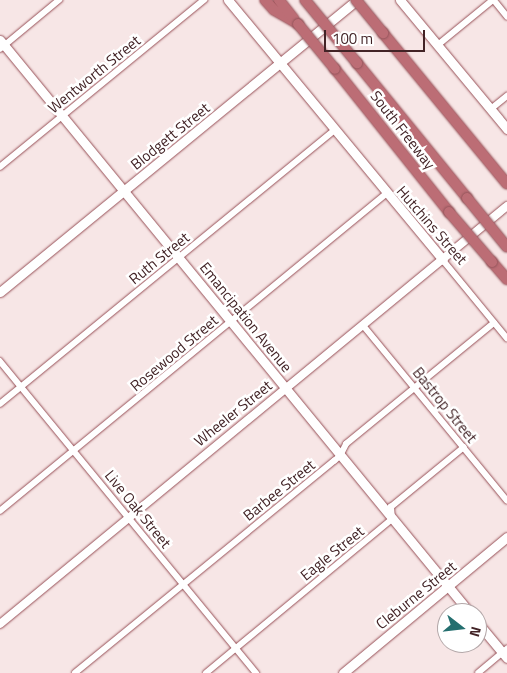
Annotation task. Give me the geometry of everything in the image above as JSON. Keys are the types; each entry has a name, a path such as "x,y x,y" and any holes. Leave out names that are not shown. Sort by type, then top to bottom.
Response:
{"highway":[{"name":"South Freeway","path":"265,0 278,4 298,24 449,212 507,279"},
{"path":"305,0 507,247"},
{"path":"357,0 507,184"}],"main road":[{"name":"Hutchins Street","path":"228,0 386,194 443,260"},
{"name":"Blodgett Street","path":"0,292 280,65 357,0"},
{"path":"400,0 507,129"},
{"name":"Emancipation Avenue","path":"2,44 462,603"},
{"name":"Cleburne Street","path":"343,673 507,537"},
{"path":"487,633 506,653"}],"street":[{"path":"2,44 59,0"},
{"name":"Wentworth Street","path":"0,167 204,0"},
{"path":"438,45 494,0 507,16"},
{"path":"491,110 507,96"},
{"name":"Ruth Street","path":"0,404 334,131"},
{"name":"Rosewood Street","path":"0,511 386,194"},
{"name":"Wheeler Street","path":"0,624 507,206"},
{"name":"Hutchins Street","path":"443,260 507,338"},
{"name":"Barbee Street","path":"75,673 340,456 346,444 494,323"},
{"name":"Bastrop Street","path":"363,325 507,500"},
{"name":"Live Oak Street","path":"0,361 256,673"},
{"name":"Eagle Street","path":"206,673 392,519 391,507 464,447"},
{"path":"478,673 506,653"}]}
